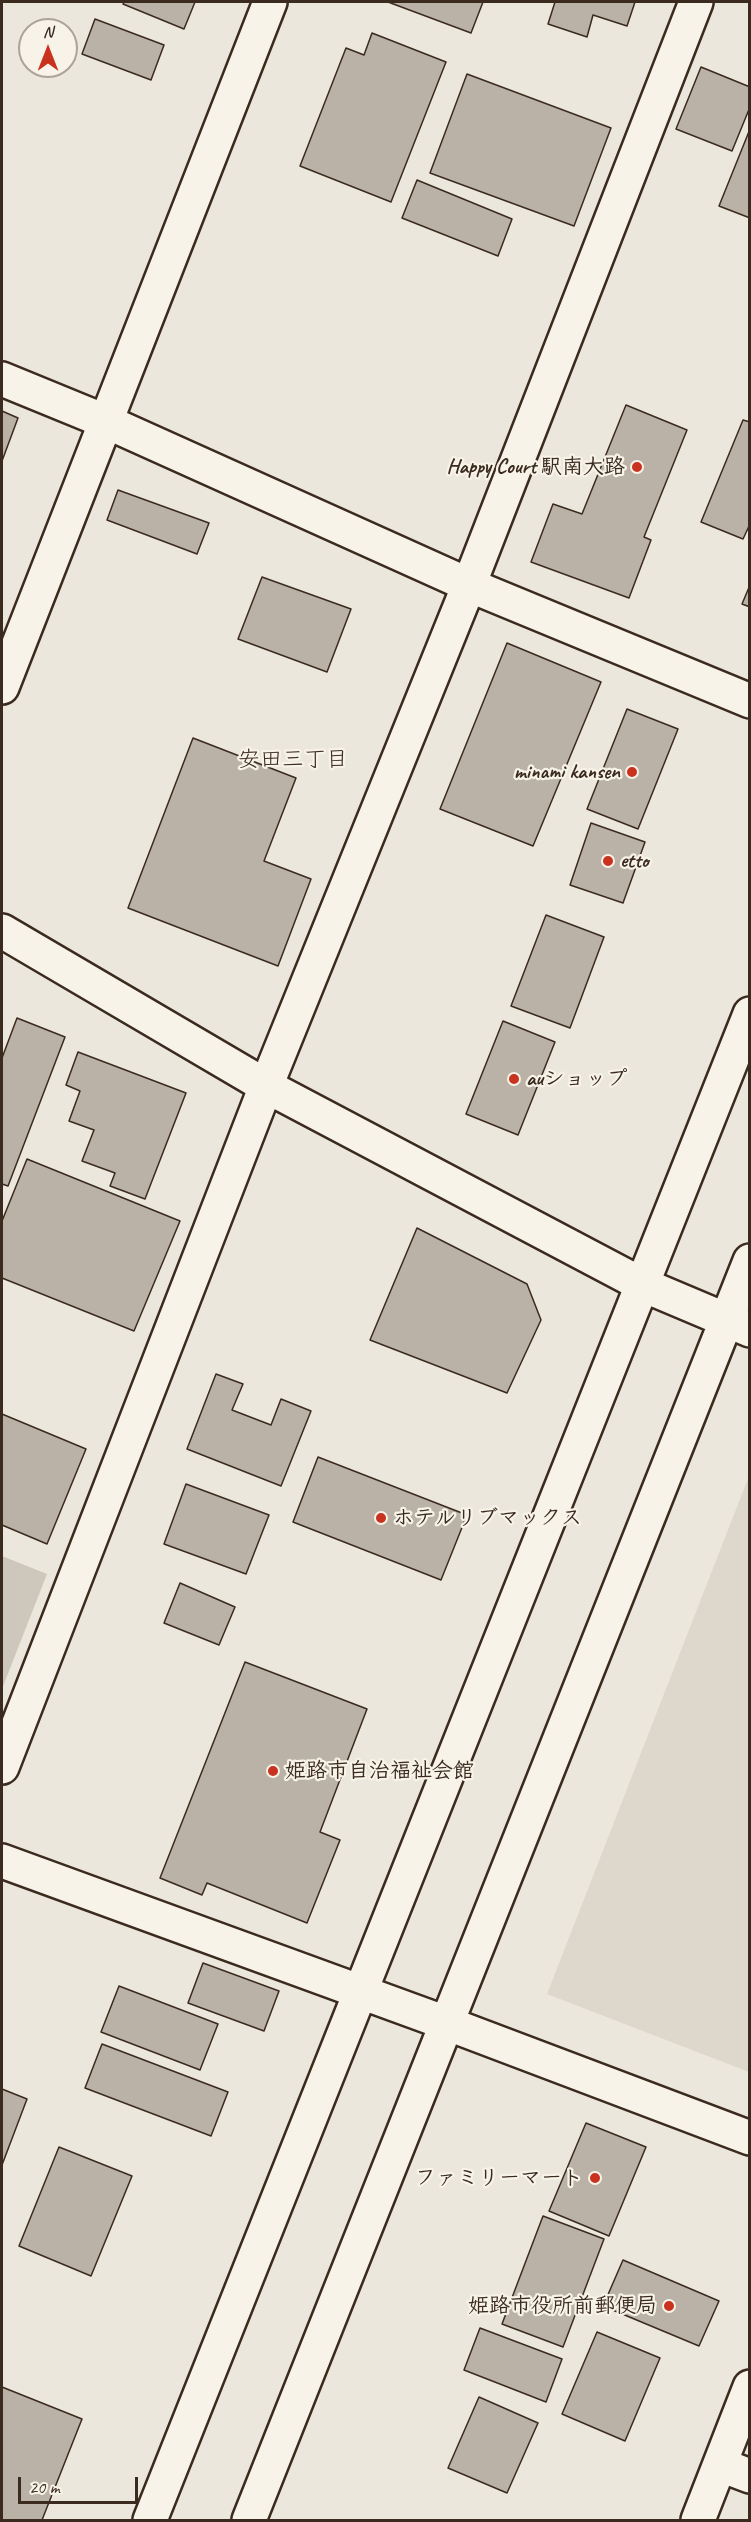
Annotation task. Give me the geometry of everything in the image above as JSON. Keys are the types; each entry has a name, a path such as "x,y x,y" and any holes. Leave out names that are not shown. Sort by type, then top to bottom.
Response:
{"street":[{"path":"2,687 270,2"},
{"path":"2,1767 266,1086 469,585 696,2"},
{"path":"2,379 107,422 469,585 750,701"},
{"path":"2,931 266,1086 641,1284 738,1326"},
{"path":"150,2520 750,1014"},
{"path":"249,2520 446,2023 738,1326 750,1261"},
{"path":"2,1861 446,2023 750,2138"},
{"path":"698,2520 735,2470 750,2387"}],"shaded area":[{"path":"749,1476 749,2072 547,1994"},
{"path":"2,1556 47,1574 2,1689"}],"building":[{"path":"124,2 195,2 184,29 123,4"},
{"path":"388,2 483,2 471,33"},
{"path":"555,2 635,2 627,26 593,15 587,37 548,24"},
{"path":"95,19 164,45 151,80 82,54"},
{"path":"372,33 446,62 391,202 300,166 346,48 364,55"},
{"path":"701,67 750,87 750,107 732,151 676,129"},
{"path":"467,74 611,128 574,226 430,173"},
{"path":"750,129 750,218 719,206"},
{"path":"417,180 512,219 498,256 402,218"},
{"name":"Happy Court 駅南大路","path":"626,405 687,430 644,537 651,540 629,598 531,562 553,504 582,514"},
{"path":"2,411 18,418 2,461"},
{"path":"743,420 750,422 750,524 743,539 701,522"},
{"path":"118,490 209,523 197,554 107,520"},
{"path":"262,577 351,609 327,672 238,639"},
{"path":"750,585 750,607 742,604"},
{"path":"507,643 601,682 533,846 440,809"},
{"path":"627,709 678,729 638,829 587,809"},
{"path":"193,738 296,778 264,861 311,879 278,966 128,908"},
{"path":"591,823 645,842 623,903 570,885"},
{"path":"546,915 604,937 570,1028 511,1006"},
{"path":"17,1018 65,1037 8,1186 2,1184 2,1058"},
{"path":"503,1021 555,1042 518,1135 466,1114"},
{"path":"78,1052 186,1093 145,1199 110,1186 115,1173 82,1161 94,1130 69,1121 80,1091 66,1085"},
{"path":"27,1159 180,1221 134,1331 2,1278 2,1221"},
{"path":"417,1228 527,1284 541,1320 507,1393 370,1340"},
{"path":"216,1374 243,1384 232,1410 271,1425 281,1399 311,1411 281,1486 187,1449"},
{"path":"2,1414 86,1449 47,1544 2,1525"},
{"path":"318,1457 467,1515 441,1580 293,1522"},
{"path":"186,1484 269,1515 246,1574 164,1544"},
{"path":"180,1583 235,1607 219,1645 164,1623"},
{"name":"姫路市自治福祉会館","path":"245,1662 367,1709 320,1832 340,1840 307,1923 207,1883 202,1895 160,1878"},
{"path":"203,1963 279,1991 264,2031 188,2003"},
{"path":"119,1986 218,2024 200,2070 101,2032"},
{"path":"102,2044 228,2092 211,2136 85,2088"},
{"path":"2,2089 27,2099 2,2165"},
{"path":"586,2123 646,2147 609,2236 549,2211"},
{"path":"59,2147 132,2176 91,2276 19,2246"},
{"path":"543,2216 604,2239 563,2347 502,2324"},
{"path":"623,2260 719,2301 699,2346 603,2306"},
{"path":"480,2328 562,2359 546,2402 464,2370"},
{"path":"597,2332 660,2358 625,2441 562,2414"},
{"path":"2,2387 82,2419 42,2520 2,2520"},
{"path":"479,2397 538,2423 507,2493 448,2468"}],"place":[{"name":"Happy Court 駅南大路","path":"637,467"},
{"name":"minami kansen","path":"632,772"},
{"name":"etto","path":"608,861"},
{"name":"auショップ","path":"514,1079"},
{"name":"ホテルリブマックス","path":"381,1518"},
{"name":"姫路市自治福祉会館","path":"273,1771"},
{"name":"ファミリーマート","path":"595,2178"},
{"name":"姫路市役所前郵便局","path":"669,2306"}],"district":[{"name":"安田三丁目","path":"293,760"}]}
